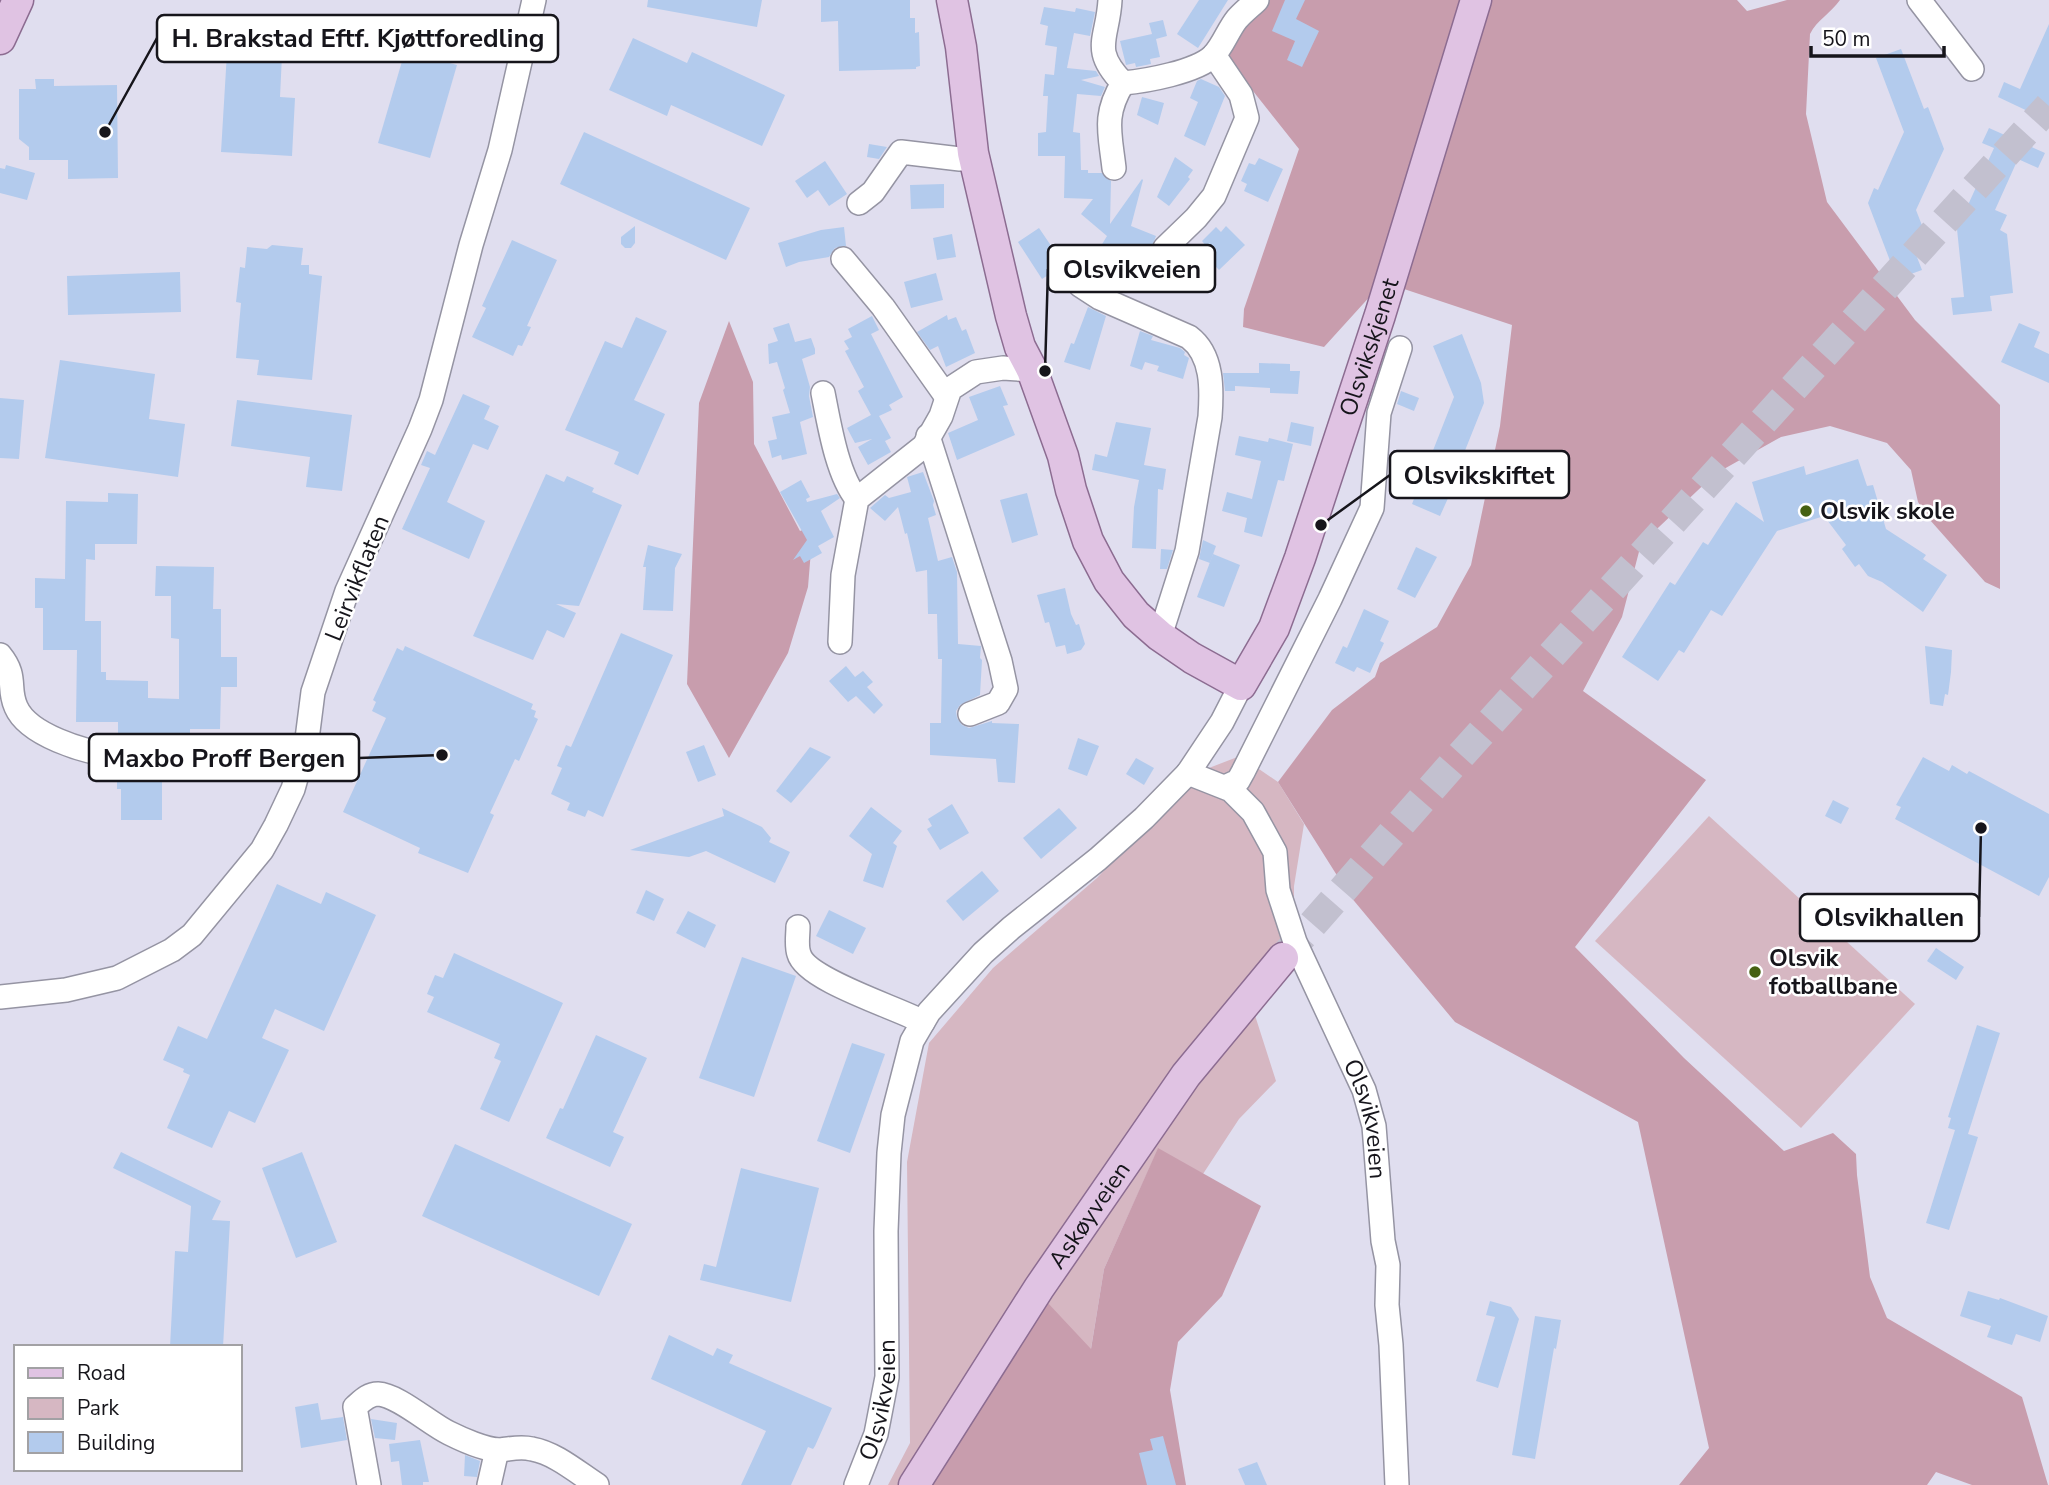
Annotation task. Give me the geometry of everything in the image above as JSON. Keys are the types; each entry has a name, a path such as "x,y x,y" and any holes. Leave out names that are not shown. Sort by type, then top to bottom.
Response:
{"main road":[{"path":"0,39 18,0"},
{"path":"952,0 975,157 1011,316 1020,347 1032,370 1063,456 1088,541 1109,580 1136,615 1192,658 1241,685"},
{"name":"Olsvikskjenet","path":"1241,685 1274,628 1300,558 1380,315 1476,0"},
{"name":"Askøyveien","path":"914,1485 1039,1288 1186,1075 1283,958"}],"street":[{"name":"Leirvikflaten","path":"0,997 66,990 117,978 172,950 192,935 262,850 276,825 293,789 307,738 313,692 347,591 410,453 431,400 471,245 500,150 534,0"},
{"path":"1111,0 1102,52 1114,74 1124,83 1144,82 1170,75 1214,55 1238,19 1257,0"},
{"path":"1919,0 1972,69"},
{"path":"1165,248 1214,196 1247,118 1241,95 1214,55"},
{"path":"1114,168 1110,107 1124,83"},
{"path":"859,203 873,192 901,152 960,159 975,157"},
{"path":"843,259 883,307 946,396"},
{"path":"1080,285 1100,298 1189,337 1200,345 1206,358 1211,397 1210,416 1187,551 1160,636"},
{"path":"1225,787 1238,780 1243,772 1330,599 1372,508 1379,413 1400,348"},
{"path":"839,642 843,575 857,499 923,446 940,416 950,388 976,372 1003,368 1032,370"},
{"path":"823,393 833,443 851,492 857,499"},
{"path":"928,436 1000,662 1006,689 999,703 970,714"},
{"path":"0,655 12,674 14,704 21,716 43,732 75,747 112,755"},
{"name":"Olsvikveien","path":"856,1485 876,1434 887,1377 886,1231 893,1115 912,1041 929,1012 983,953 1098,859 1144,818 1188,773 1222,722 1241,685"},
{"name":"Olsvikveien","path":"1188,773 1225,787 1253,812 1275,852 1278,890 1295,942 1364,1090 1374,1126 1383,1241 1388,1265 1387,1305 1397,1485"},
{"path":"798,927 798,954 803,962 834,983 923,1022"},
{"path":"369,1485 355,1407 365,1397 379,1394 467,1441 497,1450 516,1446 534,1449 551,1456 597,1485"},
{"path":"489,1485 497,1450"}],"green space":[{"path":"1240,756 1278,782 1304,824 1294,886 1294,943 1252,1006 1276,1081 1239,1119 1203,1174 1158,1149 1104,1269 1086,1379 930,1485 888,1485 910,1443 907,1162 929,1043 993,968 1097,878 1196,773"},
{"name":"Olsvik fotballbane","path":"1709,816 1915,1004 1801,1128 1595,941"}],"shaded area":[{"path":"1263,0 1737,0 1747,11 1787,0 1840,0 1810,34 1806,114 1827,202 1915,320 2000,405 2000,589 1985,582 1930,520 1918,502 1911,470 1887,443 1830,426 1781,437 1715,474 1641,544 1622,617 1583,691 1706,780 1575,947 1684,1058 1784,1151 1833,1133 1856,1154 1870,1277 1887,1318 2022,1397 2048,1485 1972,1485 1936,1472 1927,1485 1679,1485 1709,1448 1638,1122 1455,1022 1350,896 1278,782 1332,710 1375,677 1380,663 1437,627 1471,565 1500,426 1512,325 1383,282 1324,347 1243,327 1244,309 1299,149 1219,48"},
{"path":"729,321 753,382 754,444 800,531 813,526 808,587 788,653 729,758 687,684 699,403"},
{"path":"1158,1148 1261,1206 1222,1296 1178,1342 1170,1390 1186,1485 904,1485 1032,1286 1091,1349 1104,1269"}],"building":[{"path":"648,0 762,0 757,27 647,7"},
{"path":"821,0 910,0 910,18 915,18 915,33 919,32 920,66 916,69 839,71 838,21 821,22"},
{"path":"1199,0 1228,0 1198,48 1177,34"},
{"path":"1285,0 1305,0 1296,19 1319,31 1302,67 1287,60 1295,41 1272,31"},
{"path":"1044,7 1075,12 1076,8 1095,12 1090,36 1074,33 1067,68 1096,71 1099,76 1081,80 1105,87 1101,96 1077,94 1073,132 1080,133 1081,170 1102,173 1111,181 1110,224 1143,180 1131,226 1156,236 1140,266 1101,246 1107,236 1081,214 1093,199 1064,198 1065,156 1038,156 1038,133 1046,132 1048,96 1043,96 1045,74 1054,75 1057,47 1045,45 1048,26 1040,24"},
{"path":"1163,20 1167,36 1156,39 1160,57 1150,59 1151,64 1136,67 1135,63 1126,65 1120,41 1152,34 1149,23"},
{"path":"2049,24 2049,121 1998,97 2004,82 2020,89"},
{"path":"270,34 319,38 318,57 282,55 280,97 295,98 292,156 221,152 228,36 270,39"},
{"path":"633,38 687,63 692,52 785,95 762,146 671,105 667,116 609,90"},
{"path":"1901,49 1924,109 1928,107 1944,149 1916,210 1928,241 1913,247 1922,270 1897,279 1868,203 1874,188 1878,190 1904,132 1876,58"},
{"path":"405,51 457,65 430,158 378,143"},
{"path":"35,79 54,79 54,86 117,85 118,178 68,179 68,160 29,160 29,147 19,139 19,89 36,89"},
{"path":"1201,79 1219,87 1225,96 1205,146 1184,136 1198,102 1190,98 1197,81"},
{"path":"1142,97 1164,103 1158,125 1137,115"},
{"path":"1989,128 2045,153 2038,168 2018,159 1995,210 2007,215 2000,230 2007,234 2013,293 1990,296 1992,311 1953,315 1951,298 1964,297 1957,229 1994,148 1982,143"},
{"path":"584,132 750,208 726,260 560,184"},
{"path":"869,144 887,147 879,159 867,157"},
{"path":"1175,157 1193,170 1188,177 1190,179 1169,206 1157,197"},
{"path":"1259,158 1283,169 1268,202 1244,191 1247,184 1241,181 1249,163 1255,165"},
{"path":"825,161 847,194 829,206 818,190 807,198 795,181"},
{"path":"6,165 35,173 27,200 0,193 0,168 5,169"},
{"path":"944,184 944,208 911,209 910,185"},
{"path":"635,226 635,243 631,248 625,248 621,244 621,237"},
{"path":"1226,226 1245,245 1219,270 1201,251 1206,246 1202,241 1216,227 1221,232"},
{"path":"844,227 846,246 835,248 829,257 786,267 778,243 821,230"},
{"path":"1039,228 1058,256 1050,261 1056,270 1042,279 1018,242"},
{"path":"952,234 956,257 937,260 933,238"},
{"path":"512,240 557,260 527,326 531,327 522,346 518,345 513,356 472,337 486,308 482,306"},
{"path":"272,245 303,248 301,265 309,265 309,274 322,276 312,380 257,375 259,360 236,358 241,303 236,302 240,267 245,268 247,247 267,249"},
{"path":"180,272 181,312 68,315 67,276"},
{"path":"936,273 943,300 911,308 904,282"},
{"path":"1088,307 1106,316 1090,370 1064,362"},
{"path":"947,315 948,320 956,317 962,331 966,329 975,353 946,367 938,346 930,350 917,332"},
{"path":"872,316 879,330 871,334 903,397 889,405 892,410 879,416 891,438 885,441 891,452 868,465 858,447 872,439 855,443 847,428 871,415 858,391 864,387 845,351 849,349 844,341 852,337 848,329"},
{"path":"636,317 667,331 634,400 665,414 638,475 614,464 619,452 565,430 605,341 622,348"},
{"path":"789,323 795,342 811,338 815,349 815,354 802,359 810,387 813,417 800,422 807,454 782,460 781,455 772,458 768,441 777,439 772,417 790,413 777,362 769,364 768,344 778,341 773,328"},
{"path":"2019,323 2040,332 2034,347 2049,354 2049,383 2001,362"},
{"path":"1140,331 1153,336 1151,340 1180,348 1185,352 1184,355 1189,358 1183,379 1157,371 1159,366 1145,362 1142,370 1130,366"},
{"path":"1462,334 1481,383 1484,403 1458,468 1463,471 1440,516 1412,504 1454,397 1433,346"},
{"path":"60,360 155,374 149,419 185,424 178,477 45,458"},
{"path":"1259,363 1290,364 1290,371 1300,371 1298,394 1270,393 1270,388 1235,386 1235,391 1225,391 1223,373 1259,373"},
{"path":"1000,386 1008,405 1003,406 1015,435 957,460 948,433 978,420 969,397"},
{"path":"1401,391 1419,398 1414,411 1397,404"},
{"path":"463,394 490,406 484,419 499,426 488,450 473,444 447,502 485,521 469,559 402,529 430,468 421,465 427,451 435,455"},
{"path":"0,398 24,400 19,459 0,458"},
{"path":"237,400 352,415 342,491 306,487 310,457 231,446"},
{"path":"1116,422 1151,428 1144,465 1166,469 1163,490 1158,489 1156,549 1132,548 1134,507 1139,480 1092,470 1095,454 1107,457"},
{"path":"1291,422 1314,427 1311,446 1287,441"},
{"path":"1239,436 1268,442 1269,438 1293,444 1284,481 1278,480 1262,537 1244,532 1247,518 1222,511 1227,492 1252,499 1261,461 1235,455"},
{"path":"1858,459 1867,486 1873,485 1886,529 1926,555 1923,559 1947,575 1923,612 1882,582 1868,576 1859,564 1855,567 1842,549 1846,545 1824,516 1777,531 1722,616 1711,610 1684,653 1679,650 1658,681 1622,657 1670,582 1675,585 1703,542 1708,545 1736,502 1764,522 1752,482 1804,466 1806,475"},
{"path":"923,472 934,501 936,515 928,518 938,561 952,557 957,572 958,644 981,646 980,695 960,705 956,711 957,718 962,725 969,728 992,721 1019,724 1015,783 998,782 996,759 930,755 930,723 941,723 942,659 938,659 937,614 928,614 927,570 916,572 898,507 885,521 870,508 885,495 889,498 911,492 907,477"},
{"path":"546,474 564,482 567,476 594,488 592,492 622,505 579,606 556,604 576,613 564,638 547,630 533,660 473,636"},
{"path":"801,480 810,497 806,499 807,502 837,494 840,498 821,511 834,537 818,546 822,553 804,563 800,556 793,560 807,540 780,492"},
{"path":"108,493 138,494 137,544 95,544 95,560 86,559 85,621 101,621 101,672 106,672 106,680 148,681 148,698 179,699 179,639 171,638 171,596 155,596 156,566 214,567 213,609 221,609 221,657 237,657 237,687 221,687 220,729 190,729 190,775 162,775 162,820 121,820 121,789 117,789 117,768 126,756 125,749 118,743 118,722 76,722 77,650 43,650 43,608 35,608 35,578 65,579 66,501 108,502"},
{"path":"1027,493 1038,535 1012,543 1000,500"},
{"path":"1203,540 1216,546 1210,563 1199,559"},
{"path":"648,545 682,554 675,568 673,611 643,610 646,567 643,567"},
{"path":"1416,547 1437,557 1415,598 1397,589"},
{"path":"1161,549 1173,550 1167,569 1160,569"},
{"path":"1213,554 1240,565 1224,607 1197,597"},
{"path":"1065,588 1071,614 1076,625 1079,624 1085,644 1081,650 1067,654 1065,645 1056,647 1037,595"},
{"path":"1364,609 1389,621 1380,641 1384,643 1370,673 1357,667 1354,672 1335,663 1343,646 1347,648"},
{"path":"621,633 673,655 603,817 588,810 585,817 567,810 570,803 551,794 562,768 557,766 566,745 571,747"},
{"path":"405,646 533,704 531,709 536,711 534,717 538,719 519,761 515,759 490,813 494,815 468,873 418,853 420,848 343,812 386,718 372,711 376,702 373,700 397,648 403,651"},
{"path":"1925,646 1952,650 1948,695 1945,694 1943,706 1930,704"},
{"path":"846,666 855,677 863,671 873,682 867,687 883,705 874,714 856,696 848,702 829,681"},
{"path":"1078,738 1099,746 1087,776 1068,769"},
{"path":"704,745 716,775 698,782 686,752"},
{"path":"810,747 831,757 791,803 776,791"},
{"path":"1923,757 1949,771 1952,765 1967,774 1969,771 2049,814 2049,877 2039,896 1895,819 1901,807 1896,805"},
{"path":"1136,758 1154,768 1144,785 1126,774"},
{"path":"1833,800 1849,808 1841,824 1825,816"},
{"path":"952,804 969,833 940,850 927,829 932,826 928,819"},
{"path":"871,807 902,831 893,843 897,846 883,888 863,881 872,854 849,836"},
{"path":"722,808 762,827 771,838 769,842 790,852 775,883 706,851 689,857 630,850 724,816"},
{"path":"1059,808 1077,828 1041,859 1023,838"},
{"path":"982,871 999,891 963,921 946,901"},
{"path":"277,884 321,904 326,892 376,915 324,1031 275,1009 262,1038 289,1050 255,1123 229,1111 212,1148 167,1128 190,1075 183,1072 184,1069 163,1060 178,1026 207,1039"},
{"path":"646,890 664,899 654,921 636,913"},
{"path":"829,910 866,928 853,954 816,936"},
{"path":"688,911 716,925 705,948 676,933"},
{"path":"1936,948 1964,967 1956,980 1927,961"},
{"path":"454,953 563,1003 509,1122 480,1109 501,1061 494,1058 500,1044 427,1012 434,997 427,994 435,975 443,978"},
{"path":"742,957 796,976 754,1097 699,1078"},
{"path":"1977,1025 2000,1033 1968,1134 1978,1137 1949,1230 1926,1223 1955,1130 1948,1128 1951,1118 1948,1117"},
{"path":"596,1035 647,1058 613,1132 624,1137 610,1167 546,1138 560,1108 563,1109"},
{"path":"852,1043 885,1054 850,1153 817,1141"},
{"path":"455,1144 632,1224 599,1296 422,1216"},
{"path":"121,1152 221,1201 212,1220 230,1221 223,1345 170,1345 175,1251 188,1252 191,1206 113,1168"},
{"path":"302,1152 337,1242 296,1258 262,1168"},
{"path":"741,1168 819,1188 791,1302 700,1280 704,1264 716,1267"},
{"path":"1968,1291 1999,1300 2000,1298 2048,1316 2040,1342 2016,1334 2012,1345 1987,1337 1991,1326 1960,1316"},
{"path":"1490,1301 1511,1307 1519,1319 1498,1388 1476,1381 1495,1317 1486,1315"},
{"path":"1535,1316 1561,1320 1535,1459 1512,1455"},
{"path":"669,1335 713,1356 717,1348 733,1355 729,1363 832,1408 815,1446 813,1449 808,1447 791,1485 741,1485 766,1431 651,1379"},
{"path":"318,1403 321,1420 343,1417 347,1440 301,1448 295,1407"},
{"path":"371,1419 397,1423 395,1440 375,1438"},
{"path":"1163,1436 1176,1485 1147,1485 1139,1453 1153,1450 1150,1439"},
{"path":"420,1440 429,1482 423,1482 423,1485 402,1485 399,1461 391,1462 389,1444"},
{"path":"465,1455 480,1461 477,1477 464,1476"},
{"path":"1257,1462 1267,1485 1245,1485 1238,1469"}],"tunnel":[{"path":"1283,958 1452,765 2049,106"}],"place":[{"name":"H. Brakstad Eftf. Kjøttforedling","path":"105,132"},
{"name":"Olsvikveien","path":"1045,371"},
{"name":"Olsvik skole","path":"1806,511"},
{"name":"Olsvikskiftet","path":"1321,525"},
{"name":"Maxbo Proff Bergen","path":"442,755"},
{"name":"Olsvikhallen","path":"1981,828"},
{"name":"Olsvik fotballbane","path":"1755,972"}]}
